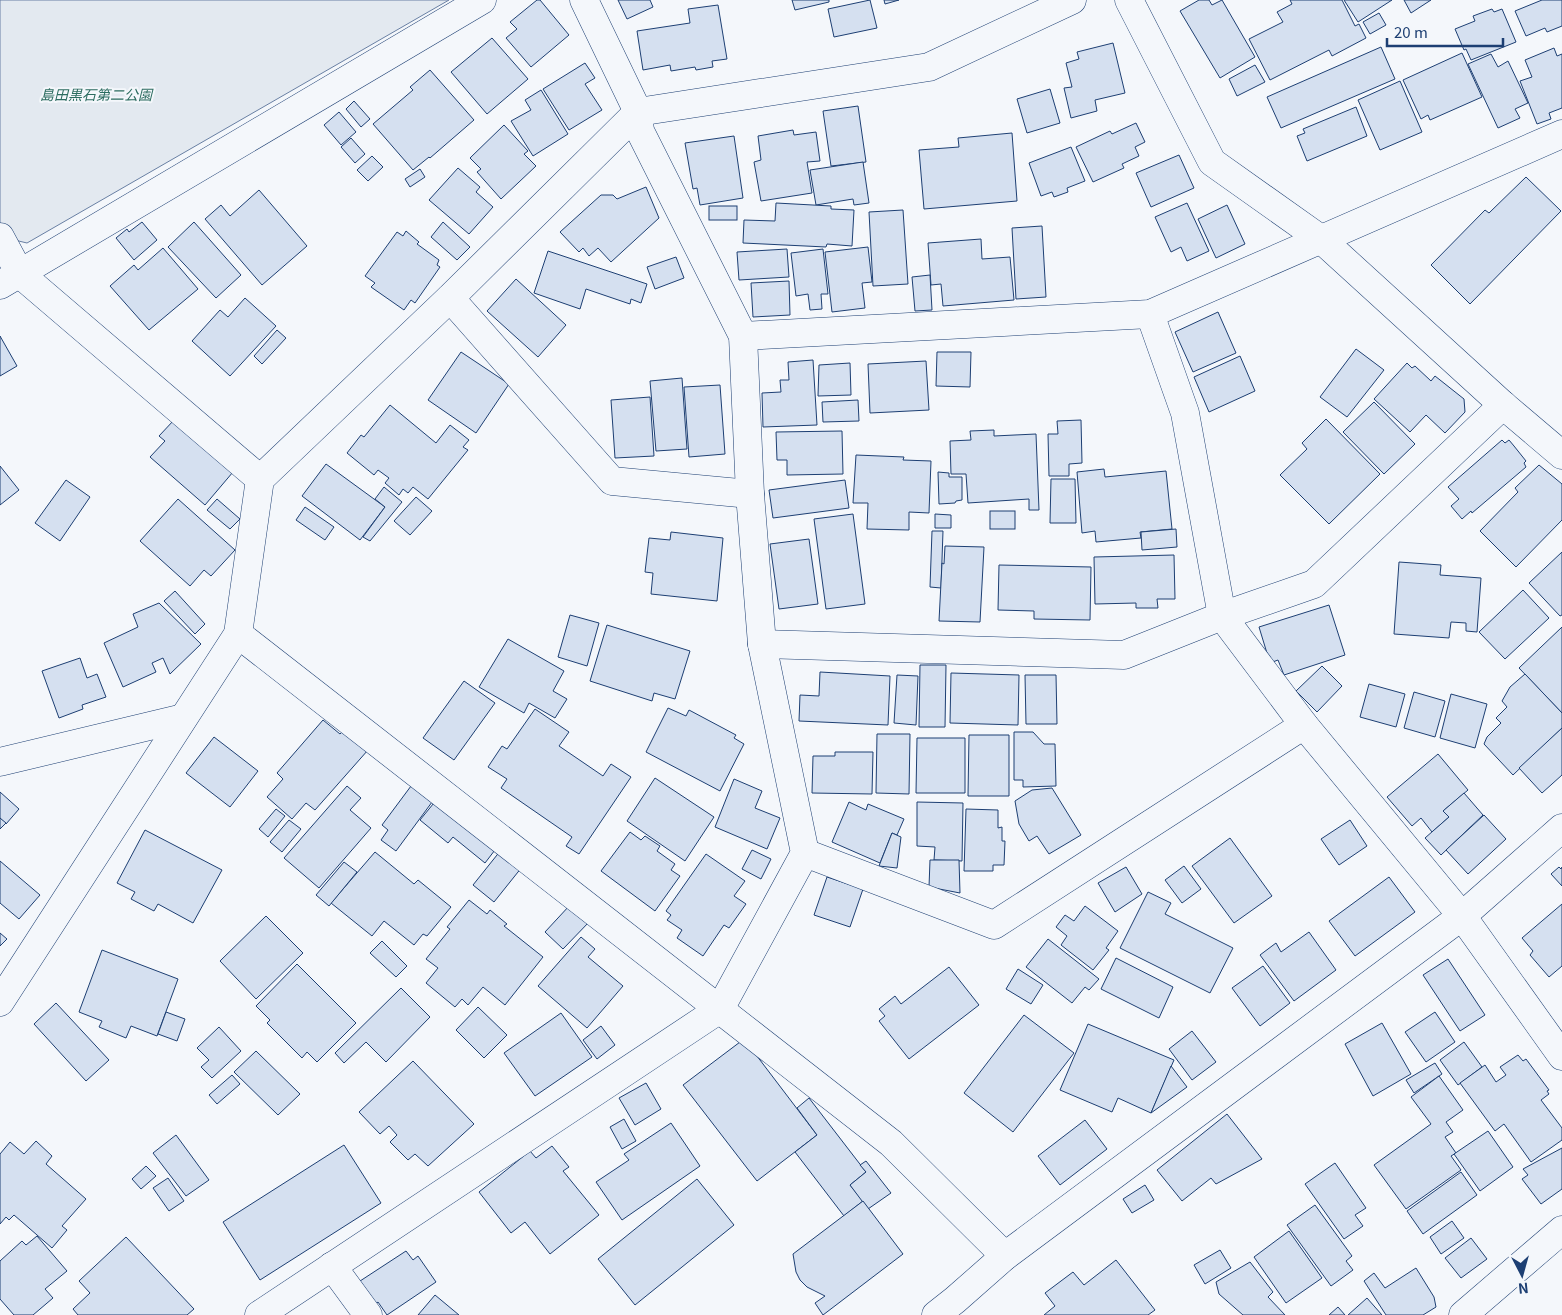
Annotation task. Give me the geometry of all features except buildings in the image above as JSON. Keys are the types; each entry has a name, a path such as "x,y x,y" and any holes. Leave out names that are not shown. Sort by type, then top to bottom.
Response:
{"street":[{"path":"10,280 482,0"},
{"path":"259,1315 720,1009 805,853 762,644 750,494 743,336 640,131 638,112 584,0"},
{"path":"0,1002 238,634 260,479 450,298 638,112 929,67 1072,0"},
{"path":"1129,0 1212,162 1322,240 1503,405 1562,455"},
{"path":"743,336 1150,314 1562,134"},
{"path":"0,236 10,280 260,479"},
{"path":"450,298 612,481 750,494"},
{"path":"1150,314 1185,413 1222,616 1304,725 1462,916 1562,1056"},
{"path":"762,644 1124,654 1222,616 1314,584 1503,405"},
{"path":"238,634 891,1143 1005,1256"},
{"path":"0,762 183,718"},
{"path":"805,853 994,925 1304,725"},
{"path":"954,1310 1005,1256 1462,916 1562,828"},
{"path":"1463,1315 1562,1230"},
{"path":"332,1266 368,1315"}],"green space":[{"name":"島田黒石第二公園","path":"0,0 449,0 27,243 6,238 0,226"}]}
